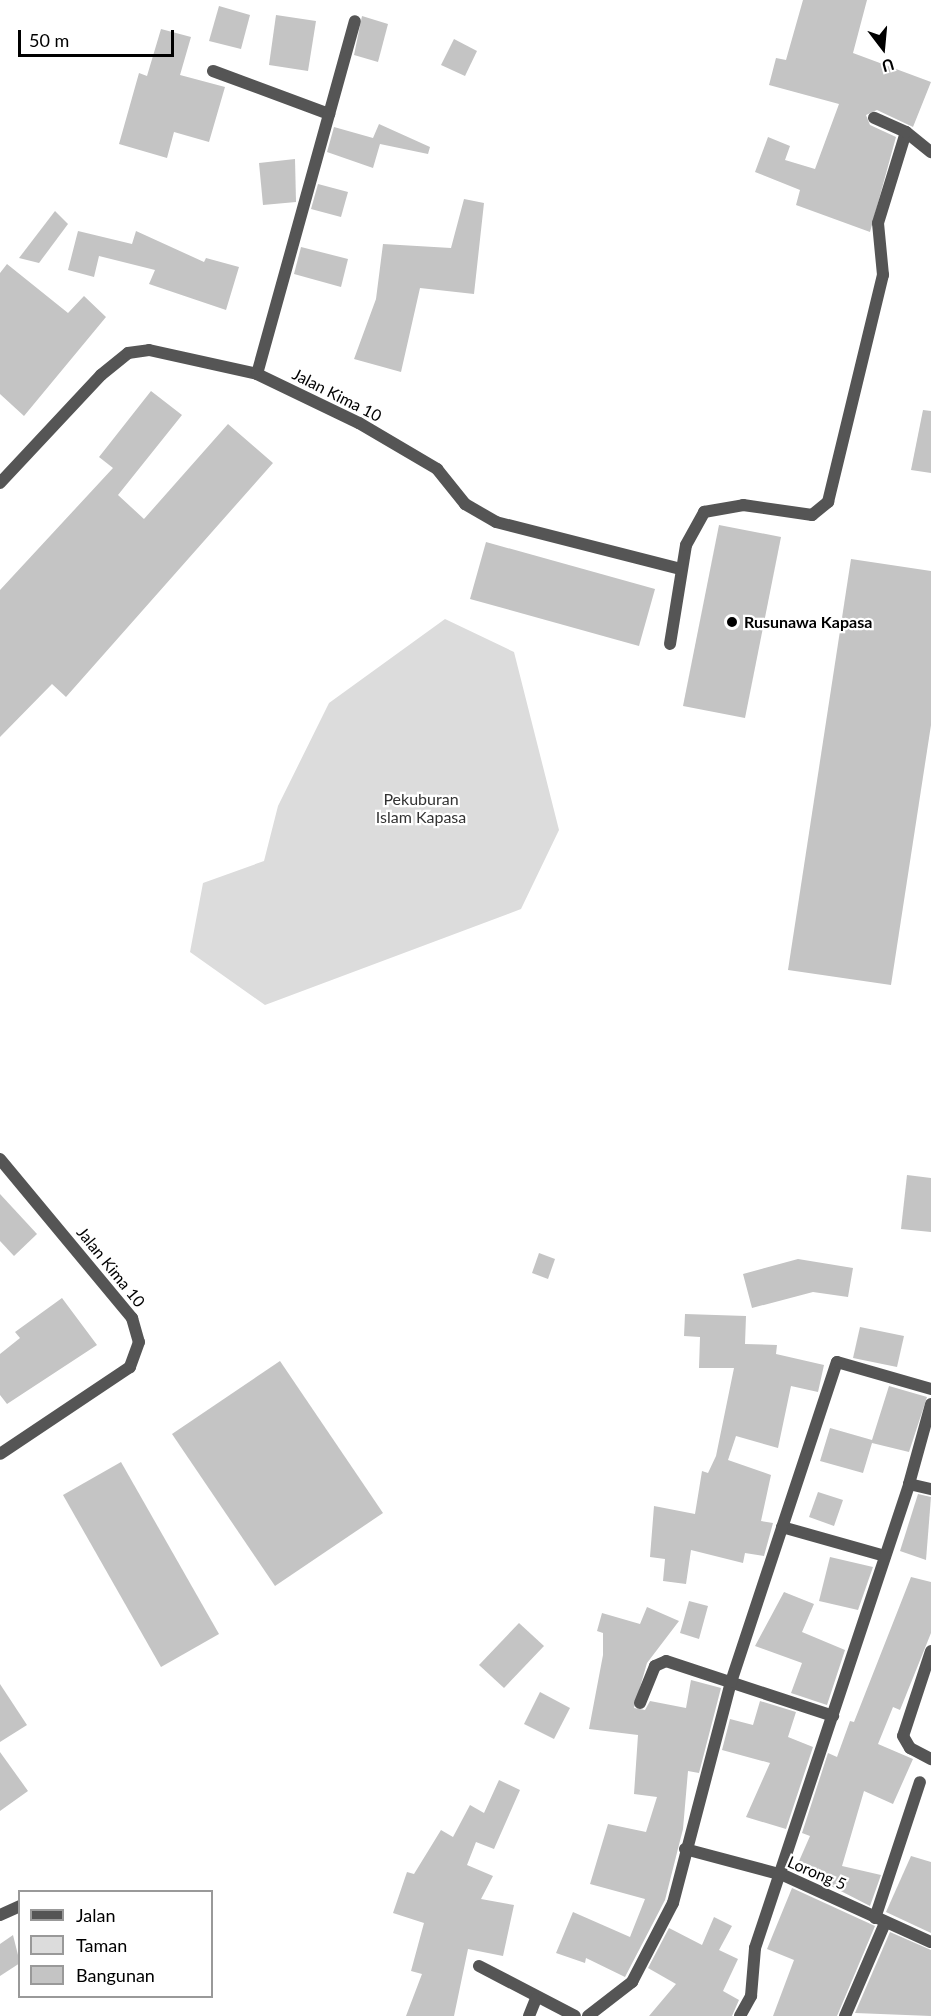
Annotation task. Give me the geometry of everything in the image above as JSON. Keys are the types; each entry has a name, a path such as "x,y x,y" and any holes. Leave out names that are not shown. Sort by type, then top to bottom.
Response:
{"street":[{"path":"257,374 355,21"},
{"path":"213,71 329,114"},
{"path":"874,118 906,132 931,152"},
{"path":"670,644 681,569 692,527 704,512 743,505 812,514 828,502 883,275 878,223 906,132"},
{"name":"Jalan Kima 10","path":"0,483 128,353 149,350 257,374 437,470 465,504 496,522 681,569"},
{"name":"Jalan Kima 10","path":"0,1159 132,1318 139,1342 130,1367 0,1454"},
{"path":"588,2016 632,1982 673,1903 685,1849 731,1682 837,1362 931,1389"},
{"path":"740,2016 751,1996 755,1948 783,1875 832,1716 909,1484 931,1404"},
{"path":"909,1484 931,1489"},
{"path":"782,1527 885,1556"},
{"path":"931,1651 926,1682 903,1740 931,1759"},
{"path":"640,1703 660,1662 731,1682 832,1716"},
{"path":"845,2016 880,1921 920,1782"},
{"name":"Lorong 5","path":"685,1849 783,1875 880,1921 931,1942"},
{"path":"0,1915 18,1907"},
{"path":"478,1966 536,1999 575,2016"},
{"path":"529,2016 536,1999"}],"green space":[{"name":"Pekuburan Islam Kapasa","path":"445,619 514,652 559,830 521,909 265,1005 190,952 203,883 264,861 278,806 329,703"}],"building":[{"path":"803,0 867,0 853,53 931,82 913,127 877,110 866,115 870,125 896,137 870,232 796,205 800,190 755,172 768,137 790,146 785,160 815,169 839,104 769,85 776,58 786,60"},
{"path":"219,6 250,15 241,49 209,41"},
{"path":"276,15 316,21 308,71 269,65"},
{"path":"362,16 388,24 378,62 354,55"},
{"path":"161,29 191,37 180,75 225,87 209,142 174,132 167,158 119,144 139,73 147,76"},
{"path":"454,39 477,51 465,76 441,65"},
{"path":"379,124 430,147 428,154 380,144 373,168 327,152 334,127 373,138"},
{"path":"295,159 296,202 263,205 259,163"},
{"path":"318,184 348,192 341,217 311,209"},
{"path":"464,199 484,203 474,294 420,288 401,372 354,359 376,299 383,244 451,248"},
{"path":"55,211 68,224 39,263 19,258"},
{"path":"78,231 132,244 136,231 204,262 206,258 239,267 226,310 149,284 155,270 99,256 94,277 68,270"},
{"path":"301,247 348,259 341,287 294,274"},
{"path":"7,264 68,313 84,296 106,317 24,416 0,394 0,273"},
{"path":"151,391 182,415 118,495 144,519 228,424 273,463 66,697 52,684 0,737 0,590 113,468 99,457"},
{"path":"923,410 931,411 931,473 911,470"},
{"name":"Rusunawa Kapasa","path":"719,525 781,537 745,718 683,706"},
{"path":"486,542 655,589 639,646 470,599"},
{"path":"851,559 931,571 931,725 891,985 788,970"},
{"path":"907,1175 931,1178 931,1232 901,1229"},
{"path":"0,1194 37,1234 14,1256 0,1241"},
{"path":"539,1253 555,1259 548,1279 532,1273"},
{"path":"798,1259 853,1268 848,1297 813,1292 752,1308 743,1274"},
{"path":"62,1298 97,1345 7,1404 0,1395 0,1354 20,1338 15,1332"},
{"path":"685,1314 746,1316 745,1344 777,1345 776,1354 824,1365 818,1392 791,1386 778,1448 736,1436 728,1460 771,1475 761,1521 773,1523 764,1556 745,1553 743,1563 691,1550 686,1584 663,1581 665,1559 650,1557 654,1506 695,1514 702,1471 708,1473 716,1456 734,1368 699,1368 700,1337 684,1336"},
{"path":"860,1327 904,1336 897,1367 853,1358"},
{"path":"280,1361 383,1513 275,1586 172,1434"},
{"path":"889,1386 927,1397 909,1452 872,1443 863,1473 820,1461 830,1428 872,1440"},
{"path":"121,1462 219,1634 161,1667 63,1495"},
{"path":"818,1492 843,1500 834,1526 809,1517"},
{"path":"918,1494 931,1497 926,1560 900,1551"},
{"path":"830,1557 873,1567 858,1610 819,1601"},
{"path":"911,1577 931,1582 931,1633 900,1710 893,1707 878,1744 913,1759 893,1804 864,1791 842,1866 881,1875 870,1906 796,1868 810,1836 802,1833 828,1753 837,1757 850,1721 854,1722"},
{"path":"784,1592 814,1604 802,1632 845,1650 827,1705 791,1693 802,1663 755,1646"},
{"path":"689,1601 708,1606 699,1639 680,1633"},
{"path":"647,1607 679,1621 647,1663 634,1708 645,1710 650,1701 686,1708 691,1680 721,1688 699,1773 688,1771 683,1829 665,1900 625,1977 586,1958 585,1963 556,1953 573,1912 630,1937 645,1899 590,1884 608,1824 646,1832 657,1797 634,1794 638,1735 589,1729 603,1655 603,1633 597,1631 602,1613 640,1624"},
{"path":"519,1623 544,1646 504,1688 479,1665"},
{"path":"0,1684 27,1725 0,1742"},
{"path":"540,1692 570,1708 554,1739 524,1724"},
{"path":"760,1701 796,1712 788,1737 813,1747 786,1829 746,1817 770,1763 722,1750 730,1719 753,1725"},
{"path":"0,1752 28,1791 0,1811"},
{"path":"499,1780 520,1790 494,1849 476,1842 467,1865 493,1876 481,1899 514,1905 503,1956 468,1949 454,2016 406,2016 422,1974 411,1971 424,1923 393,1913 407,1872 414,1874 441,1830 453,1837 470,1805 484,1813"},
{"path":"911,1856 931,1862 931,1933 886,1912"},
{"path":"792,1888 875,1926 837,2016 773,2016 794,1960 767,1949"},
{"path":"714,1917 732,1926 719,1950 738,1959 723,1991 739,2000 732,2016 649,2016 676,1984 648,1968 669,1928 702,1945"},
{"path":"890,1932 931,1950 931,2016 855,2013"},
{"path":"13,1935 18,1964 0,1976 0,1944"}],"place":[{"name":"Rusunawa Kapasa","path":"732,622"}]}
